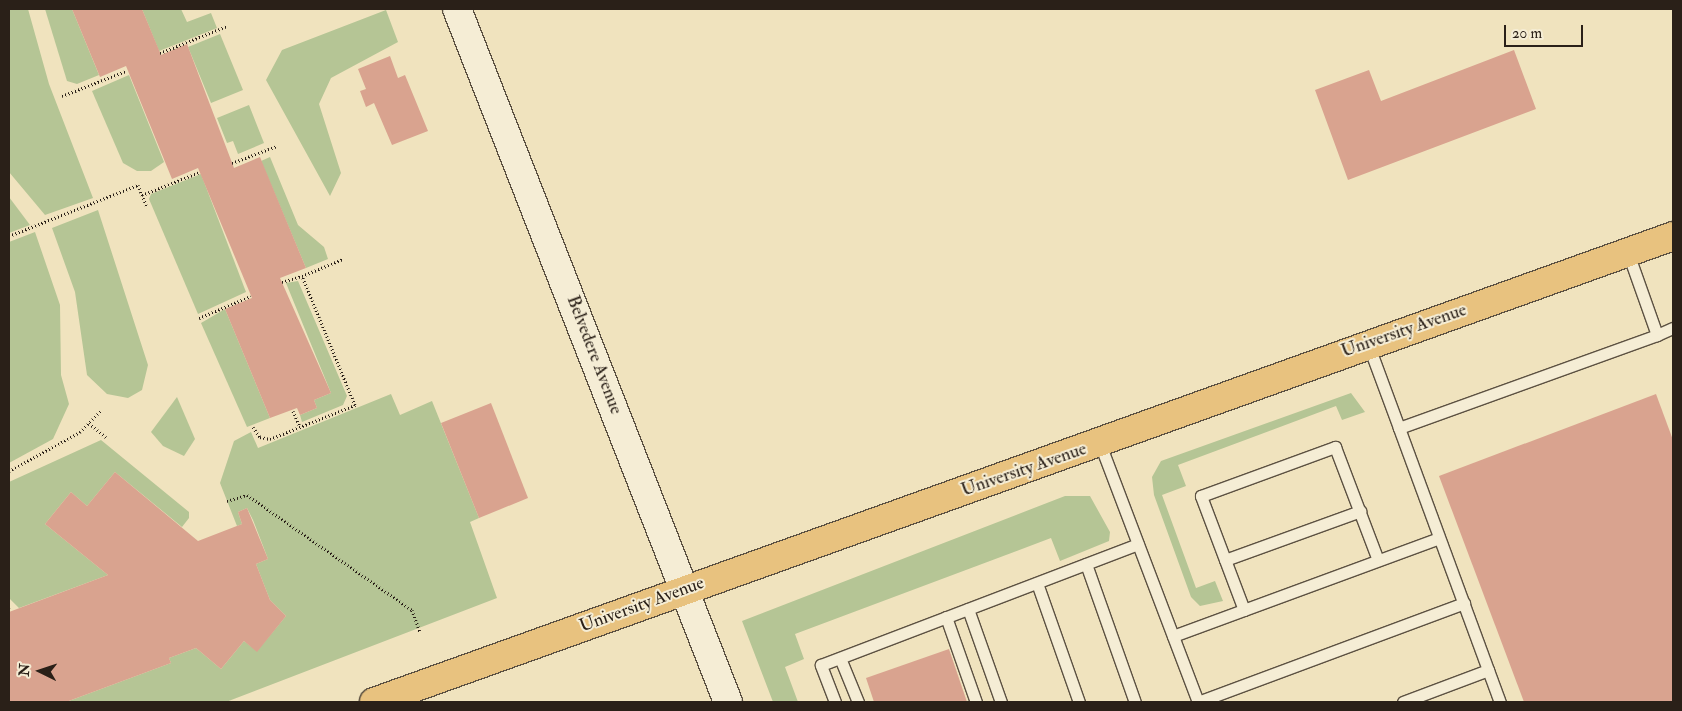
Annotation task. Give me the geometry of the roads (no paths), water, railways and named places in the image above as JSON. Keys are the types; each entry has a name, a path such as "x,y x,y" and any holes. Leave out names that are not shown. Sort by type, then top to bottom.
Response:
{"main road":[{"name":"Belvedere Avenue","path":"457,9 728,702"},
{"name":"University Avenue","path":"374,702 685,589 1100,444 1368,344 1673,236"}],"lane":[{"path":"1628,253 1657,334"},
{"path":"1399,428 1673,328"},
{"path":"1368,344 1500,702"},
{"path":"1100,444 1198,702 1464,603"},
{"path":"1244,610 1201,496 1210,492 1335,447 1378,560"},
{"path":"1225,560 1360,511"},
{"path":"1173,636 1440,538"},
{"path":"835,702 821,665 1138,544"},
{"path":"1086,564 1135,702"},
{"path":"1037,583 1079,702"},
{"path":"968,609 1001,702"},
{"path":"946,617 976,702"},
{"path":"840,658 858,702"},
{"path":"1403,702 1488,670"}]}
